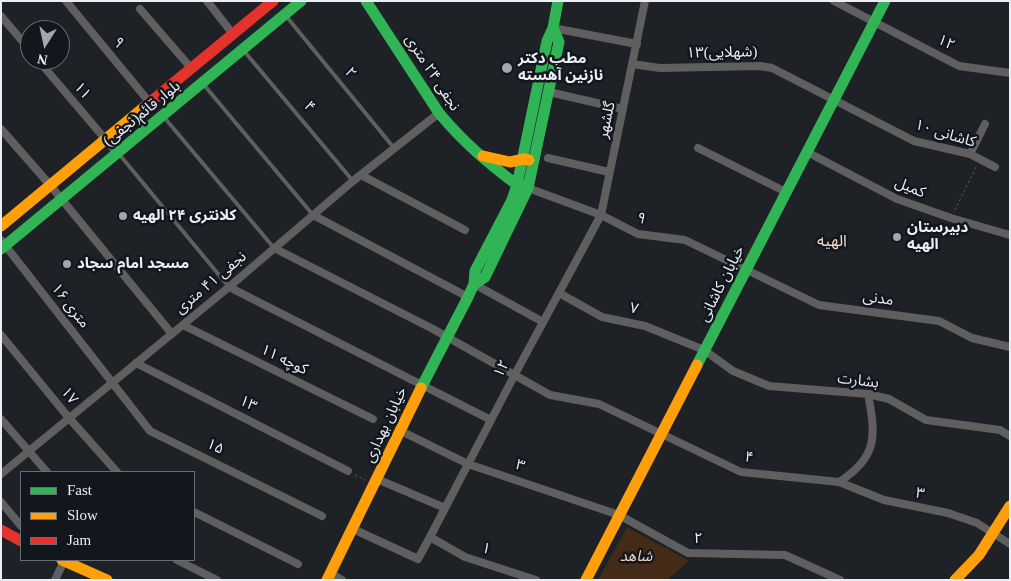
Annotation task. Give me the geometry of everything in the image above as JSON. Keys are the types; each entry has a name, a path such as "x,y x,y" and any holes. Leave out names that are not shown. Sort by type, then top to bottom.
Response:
{"street":[{"name":"۹","path":"66,1 150,103"},
{"path":"207,1 233,34"},
{"name":"بلوار قائم(نجفی)","path":"1,226 272,1"},
{"name":"بلوار قائم(نجفی)","path":"3,245 62,199 301,1"},
{"name":"نجفی ۲۴ متری","path":"366,1 409,64 439,114 479,156 523,186"},
{"name":"خیابان بهداری","path":"529,160 546,41 553,28 558,1"},
{"name":"گلشهر","path":"601,215 645,1"},
{"path":"834,1 874,22"},
{"name":"خیابان کاشانی","path":"586,580 885,1"},
{"path":"140,9 192,68"},
{"path":"1,16 20,38"},
{"name":"۱۲","path":"874,22 959,66 1010,74"},
{"path":"553,28 637,44"},
{"name":"خیابان بهداری","path":"329,577 422,385 468,297 474,284 474,271 512,200 523,186 549,92 558,42 553,28"},
{"name":"۱۳(شهلایی)","path":"632,64 660,68 772,68 834,100"},
{"name":"۱۱","path":"47,70 118,153"},
{"path":"549,92 623,109"},
{"name":"کاشانی ۱۰","path":"834,100 914,141 970,154 995,167"},
{"name":"نجفی ۴۱ متری","path":"1,474 229,287 353,181 439,114"},
{"path":"970,154 985,124"},
{"path":"1,129 62,199 172,334"},
{"path":"698,148 786,192"},
{"name":"کمیل","path":"807,152 897,199 951,218 1010,235"},
{"path":"479,156 510,162 529,160"},
{"path":"548,158 610,172"},
{"path":"361,175 465,230"},
{"name":"۹","path":"523,186 601,215 638,234 685,240 746,270"},
{"name":"۱۲","path":"352,529 418,560 601,215"},
{"path":"313,216 468,297"},
{"name":"۱۶ متری","path":"3,245 112,382"},
{"name":"۴","path":"274,248 448,337 550,395 599,404 741,472 839,482"},
{"name":"مدنی","path":"746,270 819,305 939,322 972,338 1010,347"},
{"path":"474,284 543,322"},
{"path":"229,287 491,420"},
{"name":"۷","path":"559,293 602,317 645,326 704,350"},
{"name":"کوچه ۱۱","path":"182,325 373,419"},
{"name":"۱۷","path":"1,335 69,418 116,471"},
{"name":"بشارت","path":"704,350 733,371 769,386 868,394 889,399 926,420 1000,430 1010,436"},
{"name":"۱۳","path":"136,363 348,471"},
{"name":"۱۵","path":"112,382 150,431 322,516"},
{"path":"839,482 854,472 866,458 872,444 874,422 868,394"},
{"path":"1,418 46,471"},
{"name":"۳","path":"401,431 468,464 619,515"},
{"path":"376,482 445,508"},
{"name":"۳","path":"839,482 884,500 948,513 977,523 994,535"},
{"path":"1,502 20,525"},
{"path":"958,579 975,561 994,535 1010,506"},
{"path":"195,512 298,564"},
{"name":"۲","path":"619,515 688,553 785,554 840,580"},
{"path":"1,530 20,540"},
{"path":"994,535 1010,544"},
{"name":"۱","path":"430,537 465,557 536,580"},
{"path":"55,580 63,561"},
{"path":"65,561 107,580"},
{"path":"179,561 217,580"},
{"path":"329,577 342,580"}],"lane":[{"name":"۲","path":"285,15 394,148"},
{"name":"۴","path":"243,50 353,181"},
{"path":"202,83 313,216"},
{"path":"162,116 274,248"},
{"path":"118,153 229,287"}],"path":[{"path":"951,218 980,160"},
{"path":"348,471 376,482"}],"green space":[{"name":"شاهد","path":"627,527 665,548 667,547 689,561 667,580 598,580"}],"traffic: fast":[{"path":"1,249 301,1"},
{"path":"366,1 439,113 486,160 517,185 523,186"},
{"path":"421,388 468,297 474,284 475,271 512,200 517,185 547,41 553,28 558,1"},
{"path":"697,365 885,1"},
{"path":"474,284 485,277 528,188 559,42 553,28"}],"traffic: slow":[{"path":"1,226 148,104"},
{"path":"483,156 510,162 524,159 529,160"},
{"path":"586,580 697,365"},
{"path":"327,580 421,388"},
{"path":"955,580 979,555 1010,506"},
{"path":"64,561 107,580"}],"traffic: jam":[{"path":"148,104 273,1"},
{"path":"1,530 20,540"}],"place":[{"name":"مطب دکتر نازنین آهسته","path":"507,68"},
{"name":"کلانتری ۲۴ الهیه","path":"123,216"},
{"name":"دبیرستان الهیه","path":"897,237"},
{"name":"مسجد امام سجاد","path":"67,264"}],"district":[{"name":"الهیه","path":"832,242"}]}
